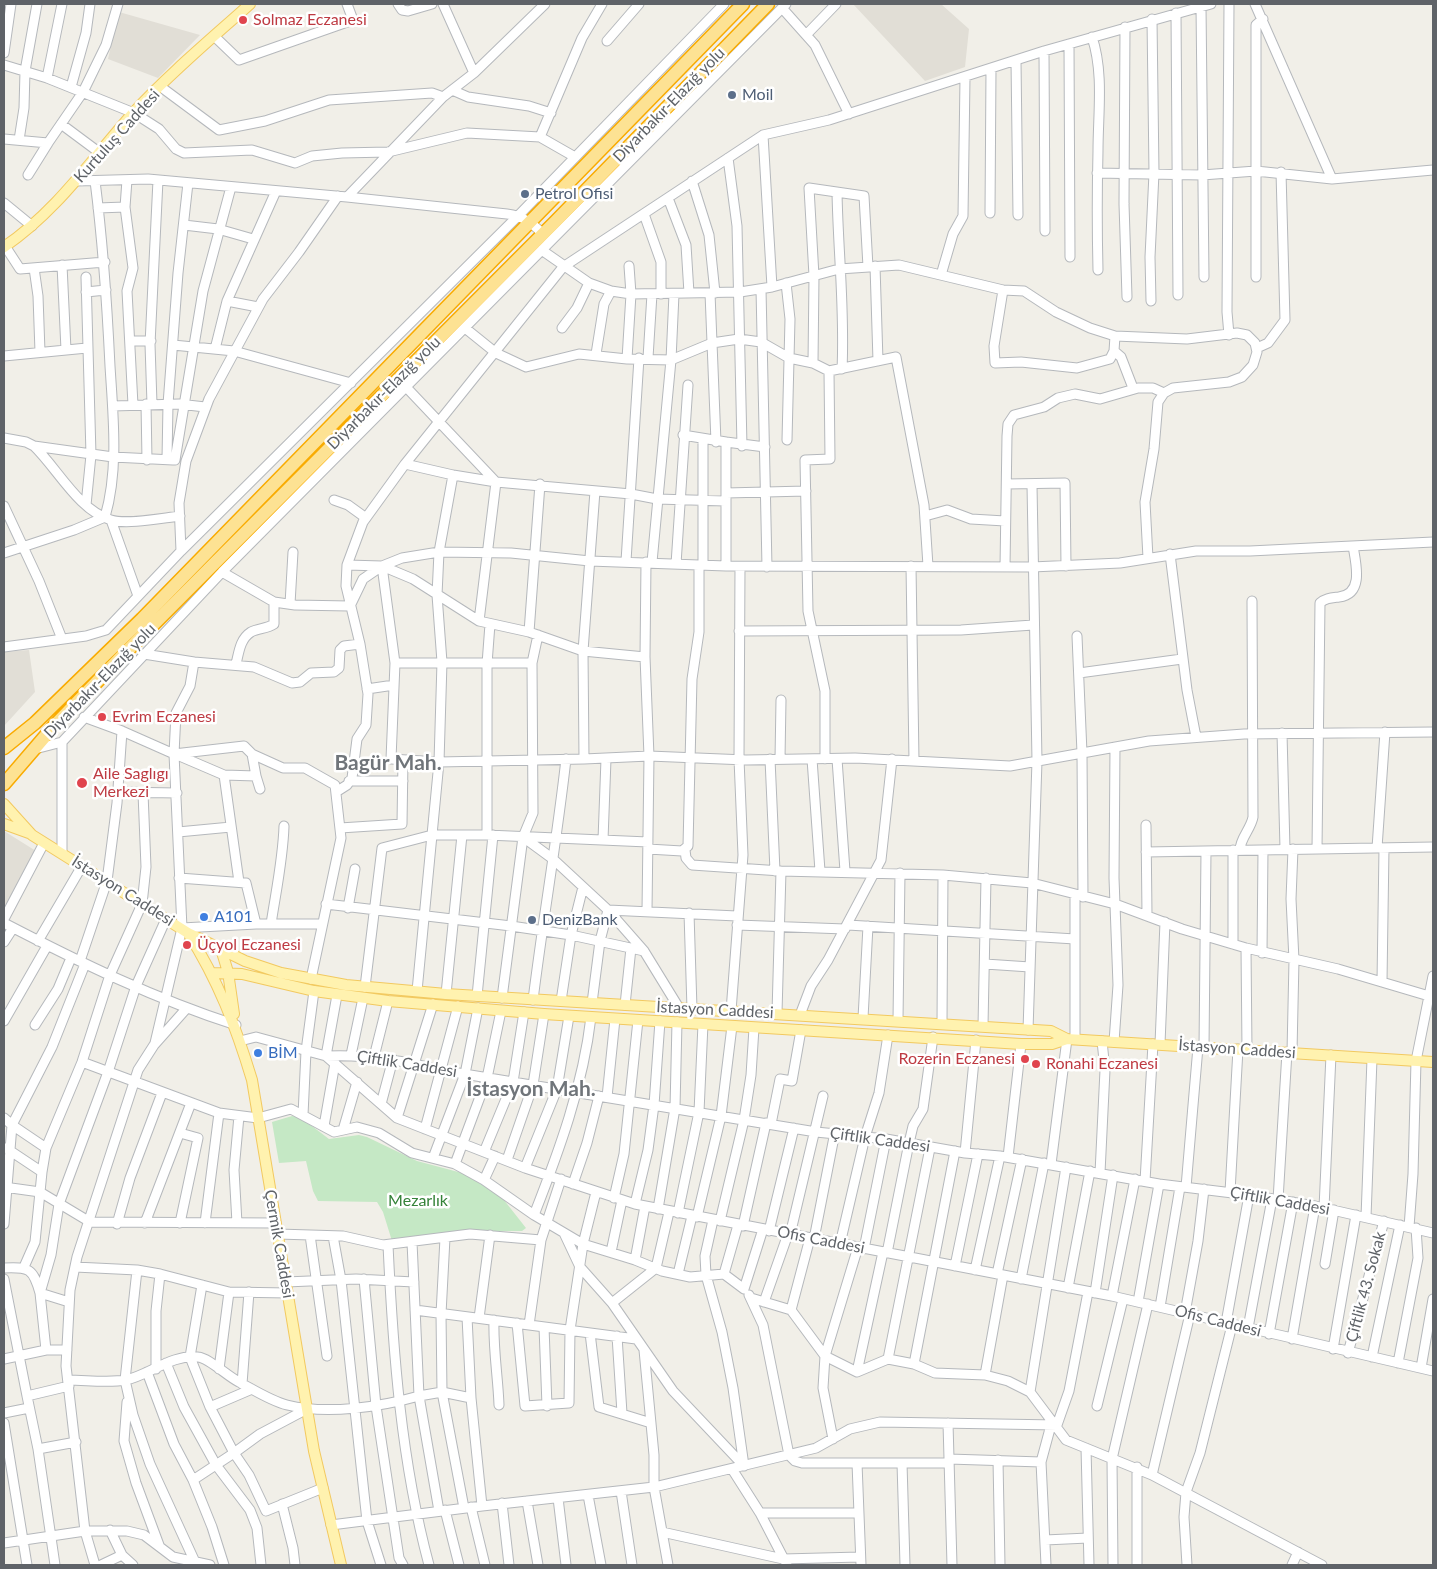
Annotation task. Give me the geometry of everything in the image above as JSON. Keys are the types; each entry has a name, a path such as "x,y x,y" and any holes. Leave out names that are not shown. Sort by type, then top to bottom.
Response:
{"highway":[{"name":"Diyarbakır-Elazığ yolu","path":"4,748 35,723 142,619 743,4"},
{"name":"Diyarbakır-Elazığ yolu","path":"4,784 34,749 128,650 543,234 676,106 736,45 768,4"}],"main road":[{"name":"Kurtuluş Caddesi","path":"4,246 32,226 77,181 134,113 250,4"},
{"path":"4,804 32,835"},
{"path":"4,824 32,835"},
{"name":"İstasyon Caddesi","path":"32,835 166,919 221,949 260,967 311,979 365,987 446,994 942,1023 1051,1031 1071,1039 1433,1062"},
{"name":"Çermik Caddesi","path":"185,930 212,973 236,1025 252,1080 307,1409 340,1565"},
{"path":"221,949 228,972 236,1025"},
{"path":"212,973 228,972 337,995 569,1016 1021,1044 1052,1044 1071,1039"}],"street":[{"path":"4,52 10,4"},
{"path":"19,140 25,71 37,4"},
{"path":"47,78 62,4"},
{"path":"71,87 86,33 90,4"},
{"path":"28,175 83,92 106,45 118,4"},
{"path":"214,36 239,60 354,20 347,4"},
{"path":"398,4 402,10 408,11 432,4"},
{"path":"442,4 474,73"},
{"path":"347,197 388,152 443,97 474,73 545,4"},
{"path":"540,137 582,38 602,4"},
{"path":"606,41 639,4"},
{"path":"4,647 86,636 106,630 181,551 518,216 724,4"},
{"path":"806,35 836,4"},
{"path":"349,781 356,739 366,725 367,689 360,644 349,606 346,586 347,565 366,518 405,464 440,423 563,267 763,135 848,114 965,78 1044,51 1152,19 1211,4"},
{"path":"1229,4 1229,335"},
{"path":"1255,4 1332,179"},
{"path":"736,45 784,6 815,45 848,114"},
{"path":"1201,6 1204,277"},
{"path":"1176,13 1178,295"},
{"path":"1151,301 1150,257 1154,174 1152,19"},
{"path":"1256,277 1256,25 1262,19"},
{"path":"1126,27 1127,297"},
{"path":"1092,37 1096,49 1100,92 1097,173 1098,270"},
{"path":"1069,44 1070,257"},
{"path":"1044,51 1045,231"},
{"path":"1016,60 1018,215"},
{"path":"4,65 47,78 134,113 159,129 176,148 184,153 252,150 295,163 312,156 388,152 467,133 540,137 575,158"},
{"path":"990,213 991,69"},
{"path":"941,275 953,234 963,216 965,78"},
{"path":"161,87 219,130 265,121 329,100 432,93 443,97"},
{"path":"452,90 468,97 529,106 551,113"},
{"path":"34,749 62,742 222,572 543,251 676,106"},
{"path":"61,124 100,153"},
{"path":"763,135 772,287"},
{"path":"4,139 48,143"},
{"path":"728,158 737,226 742,446"},
{"path":"1097,173 1202,175 1281,172 1332,179 1433,170"},
{"path":"1257,348 1268,344 1285,320 1281,172"},
{"path":"127,180 125,207 133,268 128,291 133,405"},
{"path":"77,181 158,180 338,196 518,216 530,222 543,234"},
{"path":"147,460 158,180"},
{"path":"95,181 105,262 113,406 113,457 108,519 138,596"},
{"path":"692,181 709,235 716,442"},
{"path":"171,460 168,404 178,273 188,183"},
{"path":"171,460 218,229 231,186"},
{"path":"813,363 814,276 809,188 864,196 878,361"},
{"path":"215,349 227,301 276,191"},
{"path":"837,192 839,269 844,330 842,369"},
{"path":"181,551 179,503 186,461 205,407 258,307 338,196"},
{"path":"668,198 686,245 689,293"},
{"path":"4,203 32,226"},
{"path":"98,208 125,207"},
{"path":"626,561 630,494 644,358 660,262 644,214"},
{"path":"184,225 218,229 253,239"},
{"path":"4,246 20,269 105,262"},
{"path":"543,251 563,267 589,283 611,291 632,294 740,292 772,287 839,269 899,264 1003,290 1024,291 1056,312 1090,328 1115,336 1186,339 1247,335 1253,340 1257,348 1253,366 1238,380 1173,388 1164,393 1157,407 1154,449 1145,502 1148,558"},
{"path":"62,265 66,350"},
{"path":"627,359 632,294 629,266"},
{"path":"34,268 38,296 40,352"},
{"path":"86,277 91,455 86,505"},
{"path":"562,328 577,308 589,283"},
{"path":"786,283 790,319 787,440"},
{"path":"761,289 767,567"},
{"path":"86,292 106,290"},
{"path":"1003,290 994,346 995,363 1021,362 1077,368 1110,359 1114,351 1115,336"},
{"path":"596,354 604,304 611,291"},
{"path":"647,911 649,756 645,657 649,562 671,360 674,294"},
{"path":"227,301 258,307"},
{"path":"465,328 496,353 526,367 579,354 596,354 627,359 671,360 712,343 739,339 761,342 789,358 813,363 829,371 896,357 924,516 928,566"},
{"path":"130,341 151,341"},
{"path":"173,345 234,351 351,383"},
{"path":"4,356 87,348"},
{"path":"1114,351 1121,357 1133,388"},
{"path":"825,759 825,691 811,631 807,565 805,460 830,459 829,371"},
{"path":"676,564 681,500 683,434 688,384"},
{"path":"406,387 496,482"},
{"path":"1005,566 1008,424 1014,415 1044,407 1058,398 1075,394 1100,399 1133,388 1153,388 1164,393"},
{"path":"113,406 168,404 205,407"},
{"path":"683,434 716,442 765,447"},
{"path":"4,438 26,442 34,446 91,455 186,461"},
{"path":"703,439 701,565 698,632 692,679 688,846 685,850 686,858 692,865 778,871 845,871 943,875 1032,883 1115,904 1206,936 1262,953 1338,969 1429,996"},
{"path":"726,442 726,566"},
{"path":"34,446 80,502 108,519"},
{"path":"405,464 453,476 496,482 540,484 630,494 657,500 702,501 765,490 806,491"},
{"path":"418,991 423,916 439,762 442,662 437,595 439,552 453,476"},
{"path":"479,622 496,482"},
{"path":"1007,484 1065,483 1066,566"},
{"path":"502,998 523,837 533,813 532,663 535,555 540,484"},
{"path":"1028,1030 1036,761 1032,485"},
{"path":"584,760 583,651 595,491"},
{"path":"334,500 348,505 366,518"},
{"path":"4,506 62,639"},
{"path":"924,516 947,510 971,519 1005,521"},
{"path":"4,553 108,519 143,521 180,516"},
{"path":"349,606 363,579 382,566 402,558 439,552 487,552 590,561 726,566 1032,567 1120,563 1196,551 1250,551 1433,542"},
{"path":"1317,849 1320,603 1328,598 1348,594 1354,589 1357,570 1353,546"},
{"path":"290,604 293,552"},
{"path":"1170,554 1182,659 1196,737"},
{"path":"347,565 382,566 413,579 479,622 534,633 583,651 645,657"},
{"path":"382,566 395,663 391,759 439,762 584,760 649,756 739,759 837,758 1010,766 1149,741 1196,737 1318,732 1433,732"},
{"path":"731,1011 737,920 743,868 739,759 740,566"},
{"path":"910,566 914,761"},
{"path":"222,572 274,602 349,606"},
{"path":"1233,944 1236,850 1252,820 1252,601"},
{"path":"236,664 241,642 252,632 274,624 274,602"},
{"path":"477,996 490,835 487,664 490,624"},
{"path":"739,631 961,630 1033,625"},
{"path":"1021,1279 1047,1163 1071,1039 1075,939 1079,896 1082,753 1077,636"},
{"path":"144,654 194,662 254,667 292,683 300,682 311,673 334,672 339,668 340,650 344,646 360,644"},
{"path":"1079,673 1182,659"},
{"path":"154,1045 164,999 185,930 179,878 174,754 176,713 190,686 194,662"},
{"path":"395,663 532,663"},
{"path":"367,689 394,685"},
{"path":"780,759 781,700"},
{"path":"84,717 122,731 224,775 256,776"},
{"path":"4,1224 7,1148 12,1125 52,1047 107,881 118,792 122,731"},
{"path":"1382,982 1381,848 1385,732"},
{"path":"1248,1328 1275,1199 1289,1052 1294,960 1282,733"},
{"path":"62,742 62,853"},
{"path":"174,754 244,746 252,754 283,768 305,768 331,780 335,785 341,838 321,924 311,979"},
{"path":"1114,1042 1118,986 1115,904 1115,747"},
{"path":"252,754 260,789"},
{"path":"837,758 845,871"},
{"path":"603,840 606,759"},
{"path":"770,759 780,926 777,1013"},
{"path":"812,759 820,871"},
{"path":"340,828 402,824 403,760"},
{"path":"533,1000 541,931 557,838 566,760"},
{"path":"800,1015 811,986 847,927 881,860 892,760"},
{"path":"224,775 239,882"},
{"path":"336,792 349,781 403,781"},
{"path":"118,792 176,793"},
{"path":"24,1267 35,1242 46,1148 82,1062 110,975 142,904 146,867 143,792"},
{"path":"1146,825 1147,915"},
{"path":"271,924 278,869 283,858 284,826"},
{"path":"178,832 232,827"},
{"path":"365,987 382,848 432,835 490,835 603,840 685,850"},
{"path":"446,994 462,835"},
{"path":"523,837 553,859 608,910 644,951 679,1008"},
{"path":"44,843 4,921 13,928 47,946 110,975 186,1009 236,1025"},
{"path":"1146,852 1433,847"},
{"path":"1262,953 1263,850"},
{"path":"1160,1307 1183,1187 1201,1047 1206,936 1206,851"},
{"path":"38,941 82,866"},
{"path":"348,908 354,869"},
{"path":"898,1020 900,873"},
{"path":"942,1023 943,875"},
{"path":"179,878 246,883 256,924"},
{"path":"983,1026 986,878"},
{"path":"561,1001 571,935 583,887"},
{"path":"326,904 511,926 571,935 644,951"},
{"path":"608,910 689,913 780,926 868,926 1075,939"},
{"path":"592,1003 600,941 608,910"},
{"path":"689,913 692,1009"},
{"path":"40,1293 51,1256 59,1204 108,1072 136,986 166,919"},
{"path":"1145,1181 1165,922"},
{"path":"185,930 256,924 321,924"},
{"path":"862,1018 868,926"},
{"path":"4,942 13,928"},
{"path":"4,1021 47,946"},
{"path":"625,1005 632,948"},
{"path":"1230,1192 1243,1049 1246,948"},
{"path":"35,1025 79,961"},
{"path":"984,964 1030,967"},
{"path":"1372,1357 1408,1227 1413,1174 1416,1061 1433,976"},
{"path":"303,1115 306,1050 314,991"},
{"path":"326,1056 337,995"},
{"path":"351,1055 363,998"},
{"path":"374,1057 388,1001"},
{"path":"397,1118 432,1004"},
{"path":"425,1129 458,1006"},
{"path":"432,1158 465,1074 478,1008"},
{"path":"95,1565 85,1531 69,1383 67,1350 69,1302 75,1267 133,1082 138,1070 154,1045 186,1009"},
{"path":"455,1164 487,1078 501,1010"},
{"path":"484,1152 513,1082 524,1012"},
{"path":"507,1160 533,1085 544,1014"},
{"path":"525,1168 558,1089 569,1016"},
{"path":"534,1215 578,1092 588,1050 591,1017"},
{"path":"573,1184 603,1096 615,1019"},
{"path":"611,1252 624,1154 638,1020"},
{"path":"635,1204 648,1150 654,1105 660,1021"},
{"path":"658,1209 675,1108 677,1022"},
{"path":"612,1303 656,1268 674,1213 699,1112 703,1024"},
{"path":"678,1274 721,1116 732,1026"},
{"path":"744,1466 731,1379 722,1332 706,1275 705,1256 744,1120 751,1075 754,1028"},
{"path":"724,1274 741,1225 780,1079 792,1081 801,1030"},
{"path":"840,1244 865,1137 879,1093 888,1035"},
{"name":"Ofis Caddesi","path":"240,1041 256,1037 326,1056 397,1118 525,1168 635,1204 1112,1296 1348,1353 1433,1371"},
{"path":"857,1372 913,1126 923,1109 932,1037"},
{"path":"965,1153 976,1040"},
{"path":"1100,1173 1105,1070 1102,1041"},
{"path":"975,1270 1004,1156 1021,1044"},
{"name":"Çiftlik Caddesi","path":"326,1056 351,1055 393,1059 440,1070 816,1132 836,1132 930,1148 1004,1156 1159,1184 1275,1199 1433,1232"},
{"path":"1292,1339 1320,1207 1331,1055"},
{"path":"381,1104 393,1059"},
{"path":"1366,1217 1372,1059"},
{"path":"82,1062 220,1113 258,1118 291,1109 334,1132 357,1127 379,1132 412,1153 455,1164 484,1180 534,1215 583,1244 690,1277 724,1274 744,1288 751,1298 763,1325 789,1455 799,1462 902,1463 998,1460 1041,1462"},
{"path":"324,1126 335,1063"},
{"path":"343,1130 357,1082"},
{"path":"117,1224 130,1178 162,1093"},
{"path":"764,1302 789,1234 816,1132 823,1096"},
{"path":"145,1223 191,1103"},
{"path":"205,1222 220,1113"},
{"path":"237,1223 234,1170 239,1116"},
{"path":"4,1118 46,1148"},
{"path":"744,1288 766,1230 794,1128"},
{"path":"791,1310 812,1239 836,1132"},
{"path":"180,1133 198,1138 180,1223"},
{"path":"833,1439 823,1388 825,1356 861,1248 886,1139"},
{"path":"7,1148 42,1172"},
{"path":"888,1359 930,1148"},
{"path":"914,1364 932,1262 955,1151"},
{"path":"955,1266 978,1154"},
{"path":"484,1180 495,1156"},
{"path":"985,1375 1000,1274 1022,1159"},
{"path":"1030,1392 1066,1167"},
{"path":"1068,1288 1090,1171"},
{"path":"1046,1565 1041,1462 1069,1390 1092,1292 1113,1175"},
{"path":"529,1325 541,1240 548,1224 561,1179"},
{"path":"1112,1296 1134,1179"},
{"path":"1138,1302 1159,1184"},
{"path":"5,1187 40,1192 90,1222 117,1224 276,1223"},
{"path":"1152,1475 1187,1313 1204,1189"},
{"path":"517,1323 525,1406 569,1403 570,1330 583,1244 596,1192"},
{"path":"1187,1565 1184,1516 1186,1492 1200,1453 1229,1324 1249,1195"},
{"path":"1269,1334 1293,1202"},
{"path":"634,1260 645,1206"},
{"path":"1325,1264 1334,1210"},
{"path":"1333,1349 1356,1215"},
{"name":"Çiftlik 43. Sokak","path":"1348,1353 1384,1221"},
{"path":"1398,1363 1418,1258 1408,1227"},
{"path":"564,1233 580,1267 612,1303 674,1391 744,1466"},
{"path":"278,1234 333,1236 388,1245 470,1234 541,1240"},
{"path":"310,1235 318,1281 327,1356"},
{"path":"479,1318 490,1235"},
{"path":"333,1236 340,1280 367,1521 381,1565"},
{"path":"445,1238 441,1314 442,1392 468,1507 485,1565"},
{"path":"412,1242 419,1396 442,1511 459,1565"},
{"path":"388,1245 400,1402 415,1514 429,1565"},
{"path":"4,1268 24,1267 35,1276 40,1293 46,1350"},
{"path":"75,1267 137,1270 229,1292 249,1292 318,1281 414,1282"},
{"path":"137,1270 125,1380 133,1415 150,1464 194,1562"},
{"path":"160,1274 152,1370 174,1444 193,1480 212,1527 224,1565"},
{"path":"4,1280 38,1449 55,1565"},
{"path":"364,1280 376,1406 392,1517 399,1558 403,1565"},
{"path":"202,1285 190,1357 210,1407 234,1453 249,1475 266,1511 323,1488"},
{"path":"219,1370 229,1292"},
{"path":"242,1384 249,1292"},
{"path":"40,1293 69,1302"},
{"path":"751,1298 791,1310 825,1356 857,1372 888,1359 914,1364 934,1373 985,1375 1008,1381 1030,1392 1066,1440 1136,1467 1322,1565"},
{"path":"1097,1406 1123,1299"},
{"path":"1421,1368 1433,1299"},
{"path":"1113,1565 1112,1459 1148,1304"},
{"path":"415,1310 636,1339"},
{"path":"467,1317 471,1398 482,1506"},
{"path":"494,1320 499,1405"},
{"path":"544,1327 547,1406"},
{"path":"590,1333 599,1407 651,1422"},
{"path":"617,1336 622,1413"},
{"path":"4,1359 46,1350 67,1350"},
{"path":"644,1350 651,1422 654,1487 668,1565"},
{"path":"27,1396 69,1383 125,1380 166,1363 190,1357 199,1357 242,1384 285,1405 307,1409 376,1406 442,1392 471,1398"},
{"path":"166,1363 184,1407 216,1465 250,1510 257,1528 261,1565"},
{"path":"210,1407 252,1389"},
{"path":"128,1392 124,1441 136,1483 160,1546"},
{"path":"4,1413 29,1408"},
{"path":"193,1480 260,1434 307,1409"},
{"path":"331,1525 502,1503 654,1487 816,1448 850,1429 880,1422 1054,1425"},
{"path":"948,1423 952,1565"},
{"path":"4,1424 8,1468 24,1540 27,1565"},
{"path":"38,1449 76,1442"},
{"path":"1086,1448 1089,1565"},
{"path":"998,1460 1000,1565"},
{"path":"662,1532 785,1562 861,1561 857,1463"},
{"path":"902,1463 905,1565"},
{"path":"1136,1467 1137,1565"},
{"path":"732,1469 760,1513 785,1562"},
{"path":"621,1491 632,1565"},
{"path":"588,1495 601,1565"},
{"path":"558,1498 566,1565"},
{"path":"527,1501 538,1565"},
{"path":"502,1503 509,1565"},
{"path":"282,1504 293,1548 294,1565"},
{"path":"760,1513 859,1513"},
{"path":"110,1530 122,1555 133,1565"},
{"path":"4,1543 50,1535 110,1530 144,1535 160,1546 175,1561 210,1565"},
{"path":"1045,1540 1088,1538"},
{"path":"1292,1565 1298,1552"},
{"path":"101,1565 122,1555"}],"shaded area":[{"path":"853,4 941,4 969,29 965,67 925,81"},
{"path":"119,12 200,35 158,78 108,59"},
{"path":"29,650 35,692 4,726 4,652"},
{"path":"4,831 36,851 4,908"}],"green space":[{"name":"Mezarlık","path":"292,1116 300,1117 329,1139 359,1135 367,1137 417,1161 462,1173 500,1195 526,1228 522,1231 467,1231 392,1241 383,1212 377,1202 318,1201 313,1191 306,1161 279,1163 272,1122"}],"place":[{"name":"Solmaz Eczanesi","path":"243,20"},
{"name":"Moil","path":"732,95"},
{"name":"Petrol Ofisi","path":"525,194"},
{"name":"Evrim Eczanesi","path":"102,717"},
{"name":"Aile Saglıgı Merkezi","path":"82,783"},
{"name":"A101","path":"204,917"},
{"name":"DenizBank","path":"532,920"},
{"name":"Üçyol Eczanesi","path":"187,945"},
{"name":"BİM","path":"258,1053"},
{"name":"Rozerin Eczanesi","path":"1025,1059"},
{"name":"Ronahi Eczanesi","path":"1036,1064"}],"district":[{"name":"Bagür Mah.","path":"388,763"},
{"name":"İstasyon Mah.","path":"531,1089"}]}
